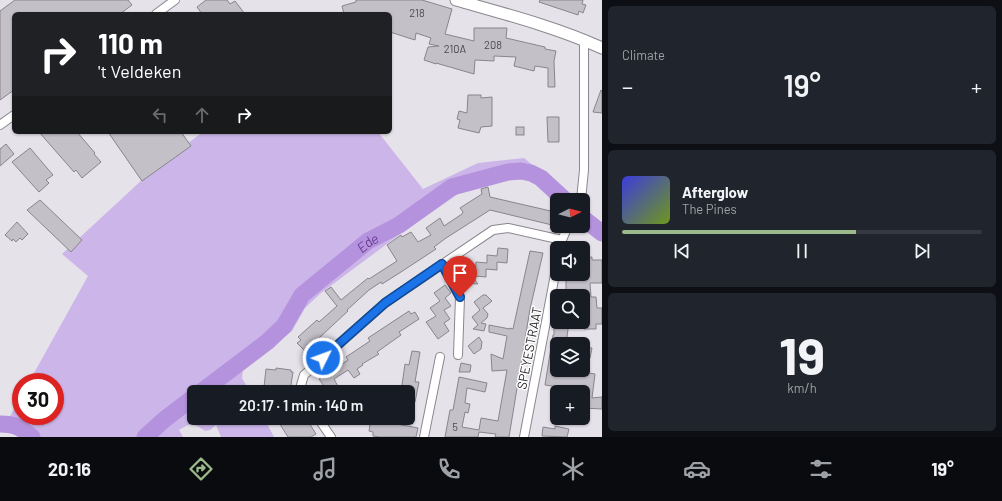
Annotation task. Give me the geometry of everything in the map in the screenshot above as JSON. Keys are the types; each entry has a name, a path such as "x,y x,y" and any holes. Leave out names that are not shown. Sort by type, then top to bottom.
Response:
{"street":[{"path":"159,12 175,0"},
{"path":"456,0 512,16 584,40 602,48"},
{"path":"582,193 584,170 584,40"},
{"path":"0,125 12,116"},
{"path":"301,385 304,375 385,303 493,230 508,228 551,241"},
{"path":"442,264 460,297 458,355"},
{"name":"SPEYESTRAAT","path":"524,437 554,281"},
{"path":"424,437 440,357"},
{"path":"323,425 331,437"}],"shaded area":[{"path":"200,134 380,134 423,189 478,163 524,158 566,193 550,193 550,198 525,175 458,194 403,232 321,293 305,308 292,331 243,369 242,378 246,385 187,385 187,395 162,415 140,437 38,437 25,425 64,425 64,373 34,373 88,276 62,254 157,166"},
{"path":"187,406 187,425 190,425 179,430 183,437 151,437 161,426"},
{"path":"195,425 216,425 210,430 205,431"},
{"path":"216,425 268,425 274,437 221,437"}],"building":[{"path":"15,0 128,0 132,5 123,12 12,12 12,91 0,100 0,11"},
{"path":"206,0 227,0 230,4 235,1 243,12 201,12 197,7"},
{"path":"356,0 422,0 452,9 445,34 474,41 474,28 507,28 506,38 556,51 554,61 555,87 548,87 548,68 535,66 534,71 514,66 516,57 494,56 494,61 475,60 474,74 424,60 428,47 439,46 429,44 431,38 416,33 415,40 392,33 392,12 344,12 342,6 356,2"},
{"path":"540,0 583,0 582,4 586,5 583,13 579,11 578,15 539,2"},
{"path":"601,90 602,113 593,112"},
{"path":"468,95 481,95 481,98 492,97 492,126 481,127 479,133 458,128 460,120 457,119 459,111 467,113"},
{"path":"547,117 559,117 559,142 548,142"},
{"path":"516,127 524,127 524,135 516,135"},
{"path":"41,134 79,134 101,162 82,178 76,170 74,172"},
{"path":"109,134 182,134 191,146 142,181"},
{"path":"6,144 14,154 0,166 0,149"},
{"path":"30,148 53,175 46,180 49,183 39,192 12,162"},
{"path":"488,187 490,197 550,211 550,225 490,210 446,238 434,247 436,249 382,284 381,282 369,290 305,351 297,343 301,340 298,337 317,320 319,322 337,306 325,291 331,287 341,300 368,278 369,279 397,261 387,245 401,235 402,237 411,232 418,242 431,235 426,228 440,218 444,226 462,214 463,212 460,208 482,194 481,189"},
{"path":"40,200 82,240 71,252 27,210"},
{"path":"17,222 28,234 22,240 20,238 16,242 13,239 12,241 5,235"},
{"path":"498,248 508,249 507,263 497,262 497,270 486,269 486,277 475,276 476,262 487,263 487,255 497,256"},
{"path":"530,251 543,253 530,309 509,437 495,437 496,434 479,432 478,437 445,437 450,410 453,410 459,377 487,383 485,392 467,388 465,403 470,404 468,413 465,412 462,427 479,430 481,418 498,421 507,370 492,371 491,354 503,359 507,336 489,332 489,325 513,329"},
{"path":"590,257 592,257 592,260 602,260 602,283 590,283 591,297 596,297 597,308 602,308 602,324 596,324 596,329 590,329 590,289 566,289 566,281 590,281"},
{"path":"466,269 478,284 465,283"},
{"path":"445,285 451,293 445,298 451,306 444,310 450,319 444,323 449,331 438,339 426,322 436,316 430,308 440,301 434,293"},
{"path":"483,295 486,295 492,301 483,308 488,314 487,318 481,323 486,324 484,331 473,329 478,325 472,317 480,310 474,302"},
{"path":"409,311 411,314 415,312 419,319 399,332 401,335 377,352 379,354 362,364 363,365 357,369 360,374 354,378 348,370 334,379 337,385 323,385 319,379 348,360 346,357 370,341 368,338"},
{"path":"554,329 568,329 567,337 553,337"},
{"path":"479,337 482,342 481,349 474,354 468,346"},
{"path":"590,348 592,348 590,358"},
{"path":"412,351 420,352 415,382 419,382 415,402 415,385 402,385 405,364 409,365"},
{"path":"550,354 550,377 590,377 590,373 595,374 592,398 602,397 602,409 590,408 590,385 545,385"},
{"path":"461,363 471,365 470,372 459,372"},
{"path":"276,368 291,370 291,372 293,372 291,385 264,385 266,369 276,370"},
{"path":"280,425 310,425 316,434 311,437 288,437"},
{"path":"370,425 402,425 418,428 416,437 380,437 373,436 373,432 369,431"},
{"path":"555,426 569,429 567,437 542,436 543,427 555,429"}],"waterway":[{"name":"Ede","path":"210,385 267,342 284,326 302,295 368,241 399,225 452,187 508,172 521,171 531,173 541,178 557,193"},
{"name":"Ede","path":"590,224 602,233"},
{"name":"Ede","path":"145,437 187,402"},
{"name":"Ede","path":"0,424 17,427 32,437"}],"route":[{"path":"323,358 385,303 442,264 460,297"}]}
